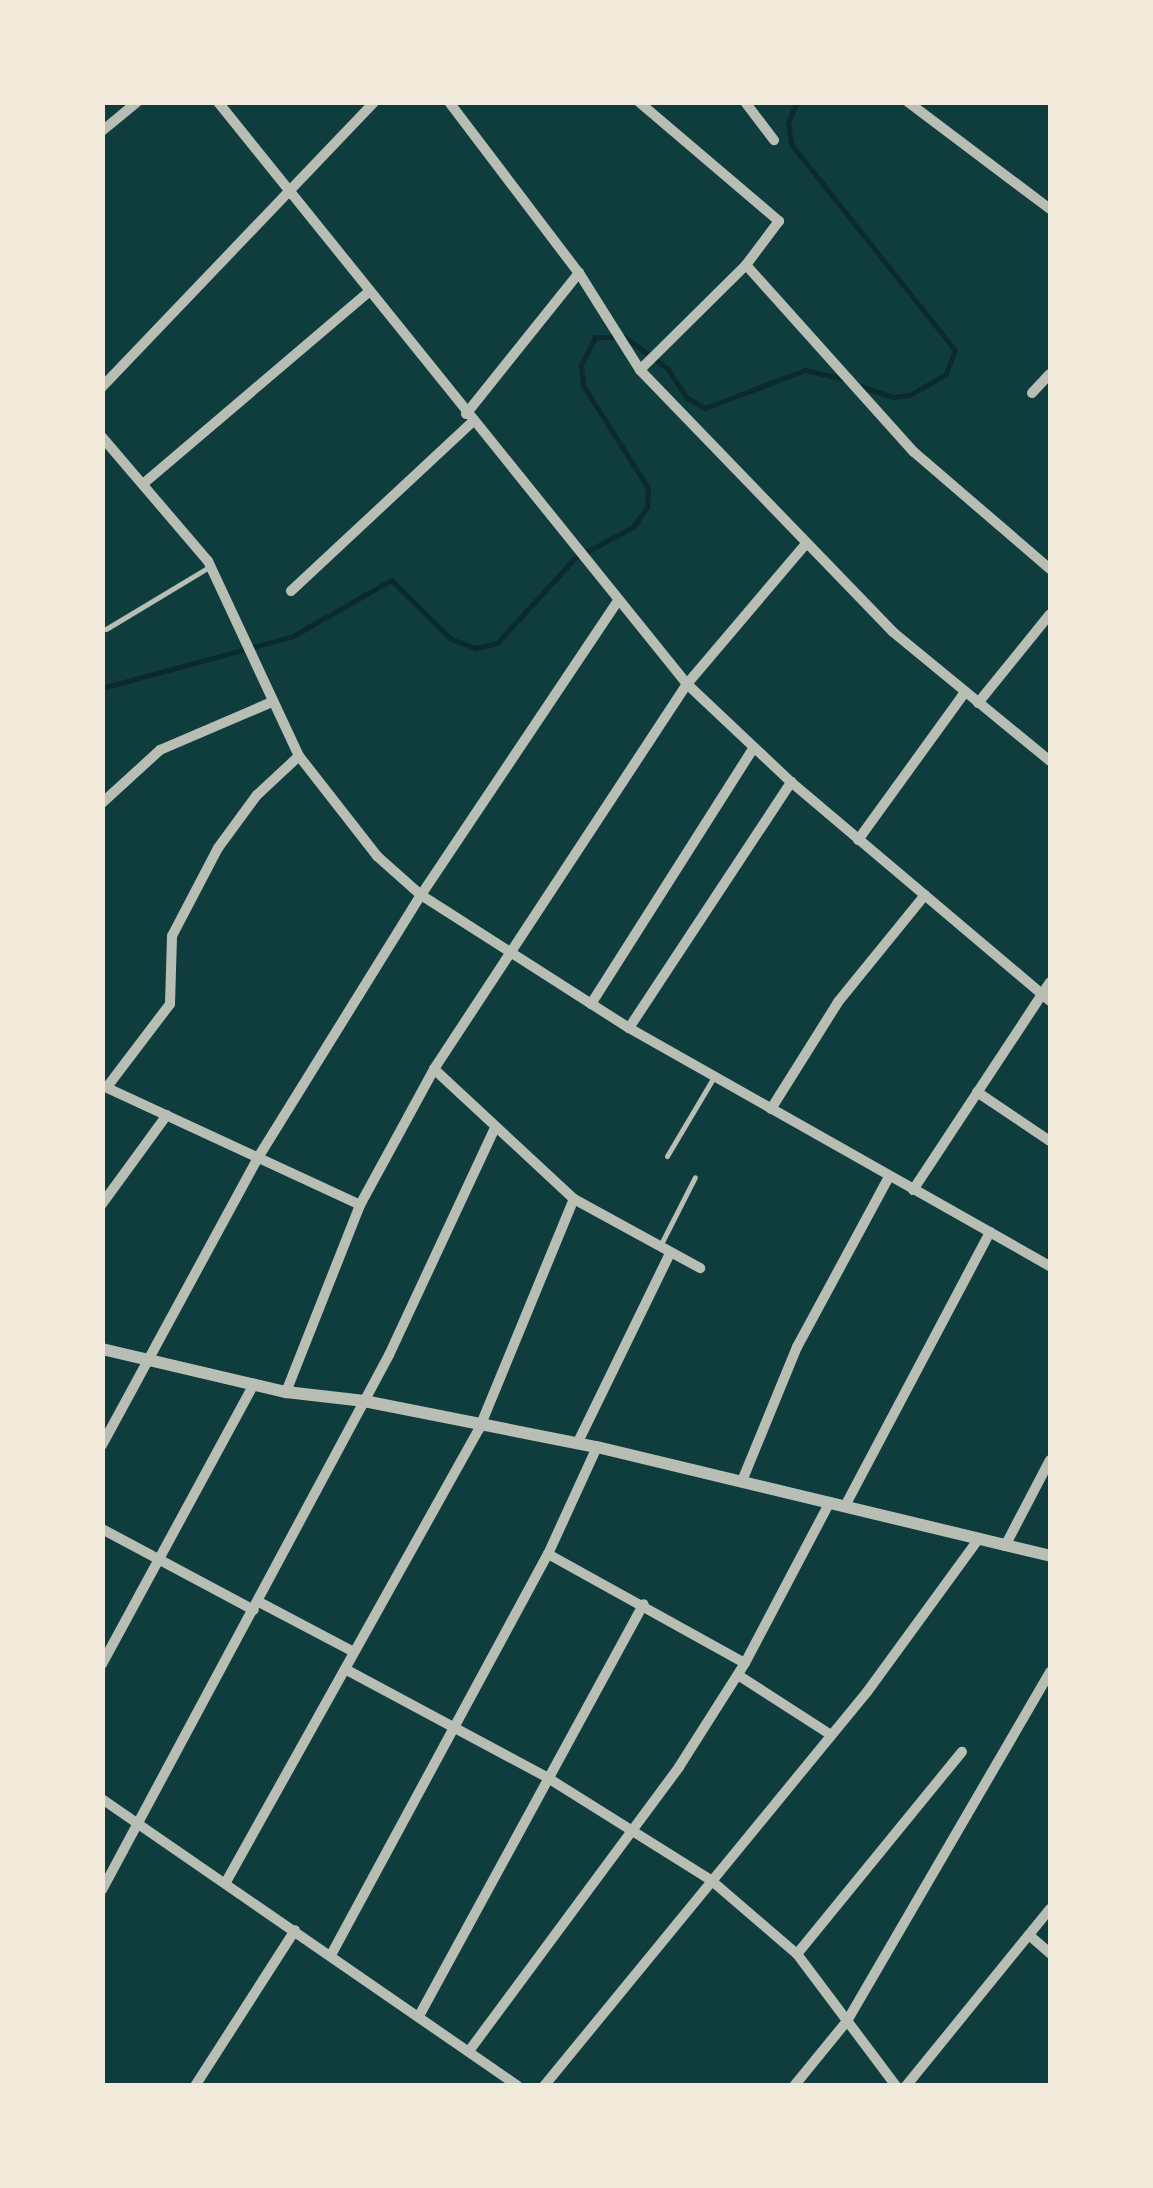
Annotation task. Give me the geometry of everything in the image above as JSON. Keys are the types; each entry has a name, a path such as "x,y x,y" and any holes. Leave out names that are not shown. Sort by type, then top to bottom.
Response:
{"street":[{"path":"218,102 687,684 791,782 1046,998"},
{"path":"102,387 374,102"},
{"path":"449,102 579,273 640,370 806,545 965,692 1050,762"},
{"path":"639,102 779,222 746,264 640,370"},
{"path":"745,102 774,140"},
{"path":"908,102 1050,209"},
{"path":"102,131 128,105"},
{"path":"746,264 914,452 1050,569"},
{"path":"291,591 469,418 579,273"},
{"path":"143,484 370,291"},
{"path":"1032,393 1050,374"},
{"path":"102,437 211,566 241,621 272,702 300,756 377,856 421,895 629,1028 1050,1266"},
{"path":"286,1392 360,1205 434,1069 687,684 806,545"},
{"path":"102,1445 259,1156 421,895 618,601"},
{"path":"978,702 1050,614"},
{"path":"858,840 965,692"},
{"path":"102,803 160,750 272,702"},
{"path":"591,1004 754,747"},
{"path":"300,756 257,795 218,848 172,936 170,1004 105,1086 360,1205"},
{"path":"629,1028 791,782"},
{"path":"771,1109 838,1002 925,895"},
{"path":"913,1190 977,1092 1046,998 1050,982"},
{"path":"434,1069 574,1199 664,1252 700,1268"},
{"path":"977,1092 1050,1141"},
{"path":"102,1204 167,1114"},
{"path":"102,1890 364,1401 495,1128"},
{"path":"742,1481 798,1347 889,1177"},
{"path":"226,1882 479,1429 574,1199"},
{"path":"846,1506 990,1232"},
{"path":"576,1444 664,1252"},
{"path":"102,1349 150,1355 286,1392 364,1401 479,1429 596,1447 1050,1556"},
{"path":"102,1664 254,1384"},
{"path":"331,1955 450,1727 548,1554 596,1447"},
{"path":"1005,1546 1050,1460"},
{"path":"469,2051 633,1830 738,1675 830,1502"},
{"path":"102,1528 159,1560 354,1652"},
{"path":"544,2086 830,1735 977,1541"},
{"path":"548,1554 745,1663"},
{"path":"418,2016 644,1604"},
{"path":"345,1669 548,1778 712,1881 797,1954 896,2086"},
{"path":"794,2086 847,2021 1050,1672"},
{"path":"738,1675 830,1735"},
{"path":"797,1954 962,1752"},
{"path":"102,1799 518,2086"},
{"path":"906,2086 1050,1908"},
{"path":"195,2086 295,1930"},
{"path":"1029,1934 1050,1953"}],"lane":[{"path":"106,629 211,566"},
{"path":"667,1156 714,1077"},
{"path":"664,1252 695,1176"}],"waterway":[{"path":"797,102 788,122 791,144 955,350 946,374 910,395 893,397 857,385"},
{"path":"102,688 293,636 391,580 451,639 476,648 497,643 575,558 633,527 647,507 648,488 583,385 581,365 595,337 625,337 668,369 687,398 705,408 805,370 843,379"}]}
